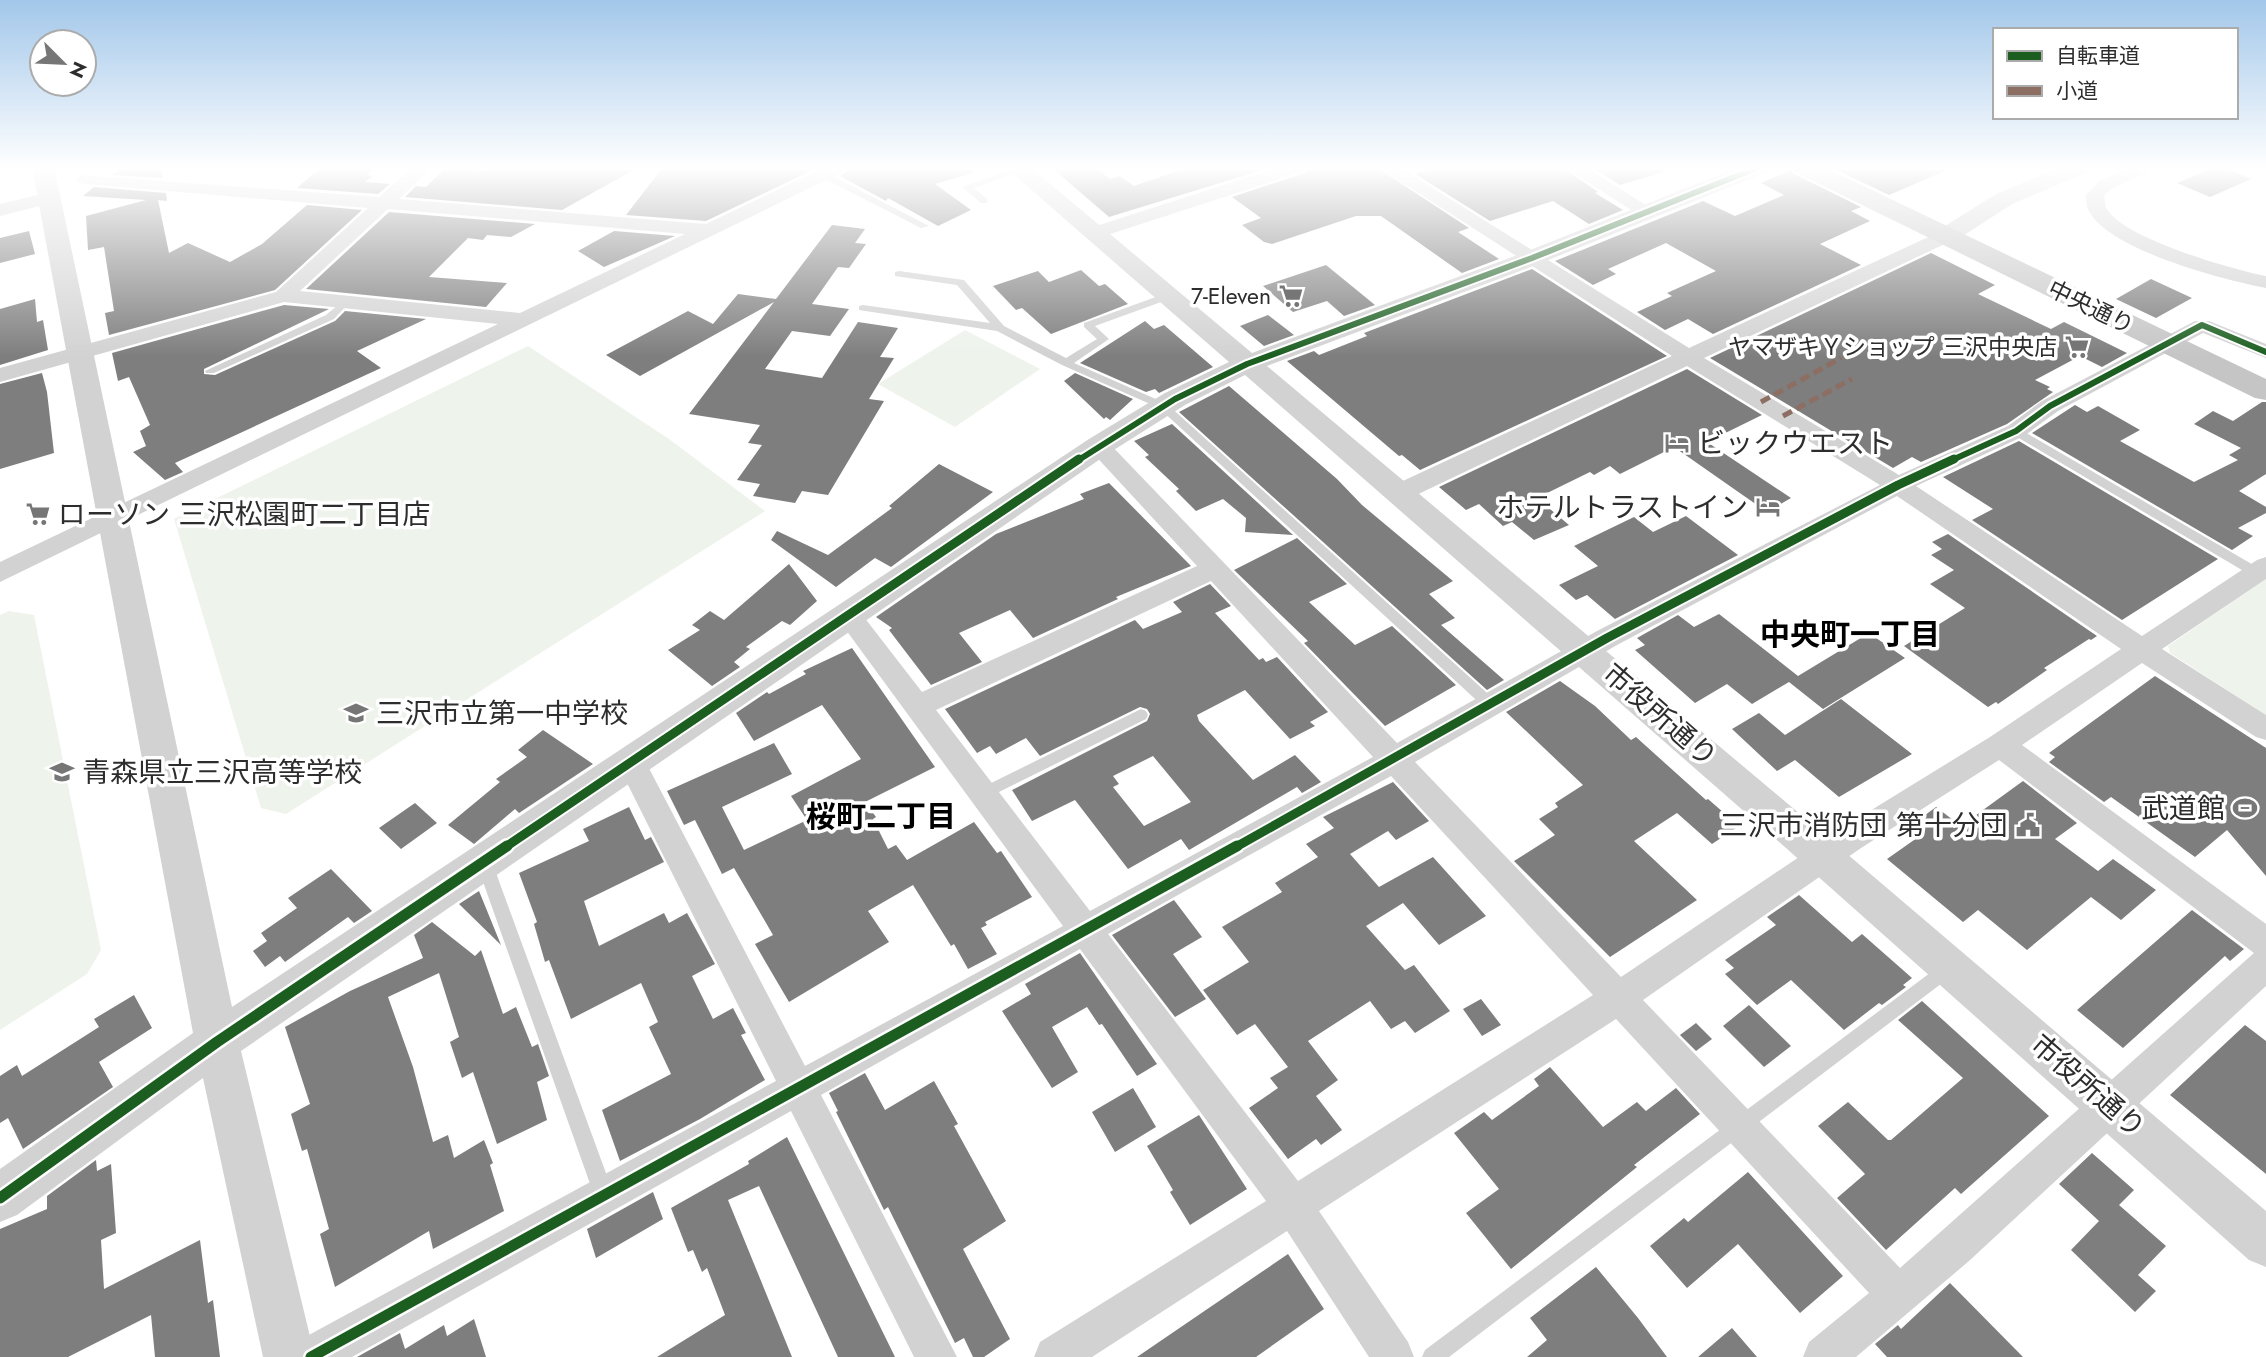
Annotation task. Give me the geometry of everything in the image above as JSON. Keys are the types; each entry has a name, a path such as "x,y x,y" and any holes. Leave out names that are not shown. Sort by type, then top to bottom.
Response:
{"main road":[{"name":"中央通り","path":"1934,230 2266,391"}],"street":[{"path":"58,230 57,248 81,352 217,1042 289,1357"},
{"path":"283,296 355,230"},
{"path":"0,573 709,230"},
{"name":"市役所通り","path":"1091,230 1401,492 1952,966 2266,1243"},
{"path":"1094,233 1102,230"},
{"path":"1488,230 1689,358 1898,485 2141,649 2266,729"},
{"path":"0,1198 217,1042 1099,446 1163,406 1247,364 1599,230"},
{"path":"1401,492 1955,230"},
{"path":"2121,230 2200,265 2228,275 2266,282"},
{"path":"0,375 283,296 525,320"},
{"path":"312,1357 1393,760 1585,651 1898,485 2015,430 2050,407 2165,343 2202,325 2266,352"},
{"path":"1099,446 1898,1295"},
{"path":"919,706 1214,569"},
{"path":"1055,1357 1617,999 1825,857 2000,745 2262,569"},
{"path":"848,615 1292,1204 1386,1354"},
{"path":"2000,745 2266,943"},
{"path":"632,763 936,1357"},
{"path":"1824,1357 1955,1247 2266,964"}],"lane":[{"path":"899,274 960,282 1000,328"},
{"path":"1066,363 1104,339 1088,325 1168,296"},
{"path":"210,371 330,317 345,302"},
{"path":"863,308 1000,328 1066,363 1163,406 1491,705"},
{"path":"2015,430 2262,569"},
{"path":"984,793 1141,715"},
{"path":"484,862 604,1196"},
{"path":"1432,1357 1739,1129 1952,966"}],"shaded area":[{"path":"965,330 1040,369 955,427 878,384"},
{"path":"528,346 669,439 765,511 286,814 261,808 174,519"},
{"path":"2266,579 2266,715 2170,653 2168,646"},
{"path":"9,611 34,615 101,950 87,974 0,1030 0,615"}],"building":[{"path":"87,230 164,230 169,253 188,243 230,262 262,244 278,230 340,230 275,290 109,335 105,313 114,311 104,247 88,250"},
{"path":"369,230 523,230 511,237 487,235 483,240 468,238 429,277 507,283 486,307 306,289"},
{"path":"828,230 864,230 855,243 866,244 849,268 838,267 812,304 849,309 830,336 792,331 765,369 822,378 858,322 898,328 880,357 894,358 869,399 884,401 828,495 802,491 795,503 753,496 760,484 737,480 762,445 748,443 760,425 689,414 774,302 640,376 606,355 688,311 713,324 738,294 776,299"},
{"path":"1249,230 1313,230 1272,244 1264,242"},
{"path":"1401,230 1463,230 1458,232 1499,259 1462,273"},
{"path":"1631,230 1850,230 1820,244 1861,265 1713,334 1688,319 1665,330 1637,312 1672,296 1667,293 1716,271 1666,243 1608,269 1616,274 1593,285 1555,261"},
{"path":"29,231 35,254 0,263 0,238"},
{"path":"614,231 675,236 604,267 578,251"},
{"path":"1931,253 1995,285 1978,294 2051,329 2064,322 2127,353 2102,367 2080,356 2035,380 2050,387 2047,389 2053,392 2007,424 1921,462 1912,457 1893,468 1710,358"},
{"path":"1326,265 1375,305 1344,316 1327,301 1293,312 1263,286"},
{"path":"1532,269 1667,356 1420,470 1402,455 1399,456 1287,361 1314,351 1319,355 1367,336 1364,333"},
{"path":"1081,270 1099,286 1105,284 1128,304 1051,334 1022,308 1016,310 993,286 1038,271 1049,282"},
{"path":"2151,279 2192,298 2156,318 2116,299"},
{"path":"35,299 37,322 43,320 48,350 0,365 0,309"},
{"path":"284,305 329,309 204,369 204,374 215,375 335,321 345,311 426,319 357,351 381,368 175,463 183,472 165,480 133,452 146,446 140,431 150,425 129,377 118,381 112,353"},
{"path":"1268,315 1294,335 1264,346 1240,326"},
{"path":"1145,321 1154,329 1164,325 1213,367 1159,393 1155,389 1146,392 1080,363"},
{"path":"1687,369 1762,415 1707,442 1791,498 1767,512 1674,447 1620,474 1610,466 1594,475 1590,472 1537,498 1569,525 1534,540 1512,522 1503,526 1479,504 1466,510 1439,487"},
{"path":"42,373 47,392 54,453 0,469 0,384"},
{"path":"1075,373 1133,399 1110,420 1106,417 1104,419 1064,381"},
{"path":"1229,386 1337,479 1362,505 1453,581 1429,594 1455,618 1441,625 1504,680 1487,690 1179,412"},
{"path":"2266,402 2266,474 2239,491 2266,507 2266,513 2238,528 2253,536 2232,550 2032,433 2075,405 2087,412 2098,406 2140,430 2120,441 2194,482 2238,460 2229,455 2241,448 2194,424 2213,411 2233,421"},
{"path":"1172,424 1293,535 1245,532 1246,518 1223,499 1196,511 1176,491 1179,489 1145,457 1149,455 1134,441"},
{"path":"2019,441 2218,559 2122,620 1972,520 1993,509 1943,477"},
{"path":"939,464 993,492 891,567 875,558 836,587 771,540 777,531 828,555 892,508 889,506"},
{"path":"1109,483 1191,566 1116,597 1118,599 1033,638 1010,610 959,633 982,662 931,685 889,630 892,628 876,617 996,534 1084,499 1080,494"},
{"path":"1686,516 1738,555 1615,619 1587,595 1576,600 1559,585 1598,566 1574,546 1634,517 1653,532"},
{"path":"1948,534 2097,636 2044,668 2047,670 1998,704 1996,702 1988,707 1904,646 1965,608 1930,584 1954,570 1931,555 1942,549 1932,542"},
{"path":"1297,538 1347,584 1309,602 1355,645 1392,626 1456,685 1385,726 1304,643 1308,641 1234,570"},
{"path":"789,564 817,601 790,625 782,621 746,647 750,649 734,662 740,667 712,686 668,650 700,630 692,625 710,611 724,620"},
{"path":"1210,584 1231,606 1215,613 1259,660 1263,658 1266,662 1277,657 1328,712 1310,722 1315,726 1290,739 1245,690 1197,715 1199,721 1253,780 1295,755 1321,782 1302,793 1297,787 1189,850 1181,839 1128,869 1075,800 1032,821 1012,790 1147,721 1150,714 1147,709 1140,707 1040,756 1026,738 996,754 990,746 977,753 945,709 1135,620 1143,629 1182,612 1173,602","holes":["1153,756 1191,802 1144,826 1113,787 1119,784 1113,776"]},
{"path":"1719,614 1798,676 1869,633 1905,658 1823,709 1789,682 1752,704 1727,684 1695,703 1635,650 1645,645 1637,638 1678,615 1694,627"},
{"path":"852,648 935,767 865,802 876,817 873,819 888,849 896,845 907,860 974,822 997,853 1001,851 1032,897 985,922 987,925 981,928 997,954 968,969 913,885 868,911 889,942 789,1002 755,944 773,935 734,868 722,874 695,820 684,825 667,791 774,743 792,774 722,807 744,850 807,820 791,796 861,759 822,705 754,741 736,713 767,692 769,694 806,674 803,671"},
{"path":"2155,676 2266,748 2266,876 2227,830 2195,857 2111,797 2104,802 2049,762 2055,757 2049,753"},
{"path":"1560,681 1595,706 1631,740 1636,737 1739,826 1712,844 1677,813 1634,841 1697,900 1610,957 1514,861 1555,835 1539,819 1558,807 1555,803 1583,785 1506,712"},
{"path":"1841,699 1912,754 1839,797 1795,760 1777,771 1732,729 1759,713 1785,735"},
{"path":"543,730 593,764 519,813 515,809 474,844 448,825 500,782 496,779 527,757 518,750"},
{"path":"2023,781 2077,823 2055,839 2098,871 2113,859 2156,890 2121,920 2091,897 2027,950 1978,910 1963,922 1887,859 1924,833 1913,824 1936,807 1961,826"},
{"path":"1393,782 1429,821 1396,840 1388,831 1350,854 1379,887 1433,857 1486,916 1439,945 1403,903 1366,926 1405,970 1414,965 1450,1011 1415,1033 1405,1021 1391,1029 1370,1001 1308,1041 1338,1080 1316,1096 1342,1130 1321,1145 1316,1139 1288,1159 1249,1108 1278,1088 1270,1078 1288,1067 1255,1024 1237,1035 1203,990 1249,962 1222,927 1282,892 1275,883 1318,857 1306,844 1334,828 1323,817"},
{"path":"415,803 437,823 401,849 379,828"},
{"path":"629,807 645,840 651,837 664,862 584,901 599,946 664,913 669,923 687,913 715,964 692,976 713,1019 733,1008 746,1033 741,1035 765,1080 700,1119 620,1161 602,1110 671,1074 649,1027 658,1022 641,983 571,1019 549,960 545,962 534,924 537,922 519,873 589,841 583,829"},
{"path":"331,869 372,911 354,923 348,917 285,962 280,956 265,967 253,951 267,941 261,933 297,908 288,898"},
{"path":"479,891 501,945 459,904"},
{"path":"1799,895 1852,942 1862,934 1912,978 1903,985 1906,987 1882,1005 1879,1003 1844,1030 1791,980 1757,1005 1725,974 1734,968 1725,960 1776,925 1767,917"},
{"path":"1174,900 1202,937 1173,954 1206,999 1175,1017 1112,935"},
{"path":"2192,910 2244,949 2230,961 2225,956 2123,1048 2077,1010"},
{"path":"432,922 475,956 481,950 503,1014 516,1007 532,1047 538,1044 549,1076 537,1082 547,1120 497,1144 473,1072 462,1078 450,1042 459,1037 439,973 388,997 413,1067 433,1142 448,1135 454,1158 484,1140 493,1163 490,1165 504,1211 433,1249 429,1231 335,1287 320,1234 329,1229 307,1149 302,1151 291,1114 310,1104 285,1027 350,991 423,958 414,935"},
{"path":"1080,953 1157,1064 1137,1076 1102,1024 1099,1025 1087,1007 1052,1027 1078,1072 1052,1088 1002,1011 1031,994 1025,984"},
{"path":"134,995 152,1028 99,1062 113,1087 23,1149 8,1118 0,1123 0,1076 17,1065 22,1076 99,1027 94,1019"},
{"path":"1481,999 1501,1025 1482,1036 1463,1009"},
{"path":"1922,1001 2049,1116 1961,1194 1955,1188 1886,1250 1837,1198 1865,1174 1818,1126 1848,1102 1891,1140 1963,1078 1898,1020"},
{"path":"1749,1005 1791,1046 1764,1067 1723,1026"},
{"path":"1696,1023 1712,1039 1696,1051 1680,1035"},
{"path":"2245,1025 2266,1041 2266,1174 2170,1095"},
{"path":"1550,1067 1603,1127 1637,1102 1646,1111 1676,1088 1700,1114 1634,1165 1637,1167 1511,1269 1466,1213 1499,1189 1454,1133 1484,1112 1492,1120 1539,1086 1534,1079"},
{"path":"865,1073 885,1110 934,1081 958,1124 954,1126 1006,1221 963,1249 1010,1339 984,1357 973,1357 964,1338 955,1343 888,1207 884,1210 836,1112 838,1111 829,1093"},
{"path":"1133,1088 1156,1127 1115,1152 1092,1112"},
{"path":"1199,1115 1247,1189 1190,1225 1147,1146"},
{"path":"787,1137 895,1357 838,1357 759,1186 728,1200 792,1357 657,1357 725,1315 707,1268 702,1272 693,1250 688,1252 671,1208 749,1164 748,1161"},
{"path":"2092,1153 2134,1190 2119,1205 2166,1246 2138,1275 2156,1291 2135,1312 2071,1250 2099,1221 2059,1184"},
{"path":"96,1160 97,1171 111,1164 116,1233 101,1240 104,1289 200,1240 208,1303 213,1300 220,1357 155,1357 151,1315 68,1357 0,1357 0,1229 47,1209 47,1196"},
{"path":"1748,1172 1843,1276 1800,1313 1738,1244 1687,1288 1650,1246 1684,1218 1688,1222"},
{"path":"653,1192 663,1219 596,1258 587,1229"},
{"path":"1288,1254 1324,1309 1256,1357 1137,1357"},
{"path":"1596,1267 1667,1357 1527,1357 1547,1340 1530,1318"},
{"path":"1950,1283 2023,1357 1887,1357 1875,1344 1898,1325 1901,1329"},
{"path":"474,1319 486,1357 357,1357 400,1333 405,1349 444,1325 447,1336"},
{"path":"1732,1328 1757,1357 1698,1357"}],"marked path":[{"path":"1761,402 1841,358"},
{"path":"1783,416 1852,379"}],"cycle path":[{"path":"0,1198 217,1042 1099,446 1175,399 1247,364 1601,230"},
{"path":"311,1357 1393,760 1607,638 1898,485 2016,431 2050,406 2202,325 2266,352"}],"place":[{"name":"7-Eleven","path":"1291,296"},
{"name":"ヤマザキＹショップ 三沢中央店","path":"2077,347"},
{"name":"ビックウエスト","path":"1677,443"},
{"name":"ホテルトラストイン","path":"1768,507"},
{"name":"ローソン 三沢松園町二丁目店","path":"38,514"},
{"name":"三沢市立第一中学校","path":"356,713"},
{"name":"青森県立三沢高等学校","path":"62,772"},
{"name":"武道館","path":"2245,808"},
{"name":"三沢市消防団 第十分団","path":"2028,825"}],"district":[{"name":"中央町一丁目","path":"1850,634"},
{"name":"桜町二丁目","path":"881,816"}]}
